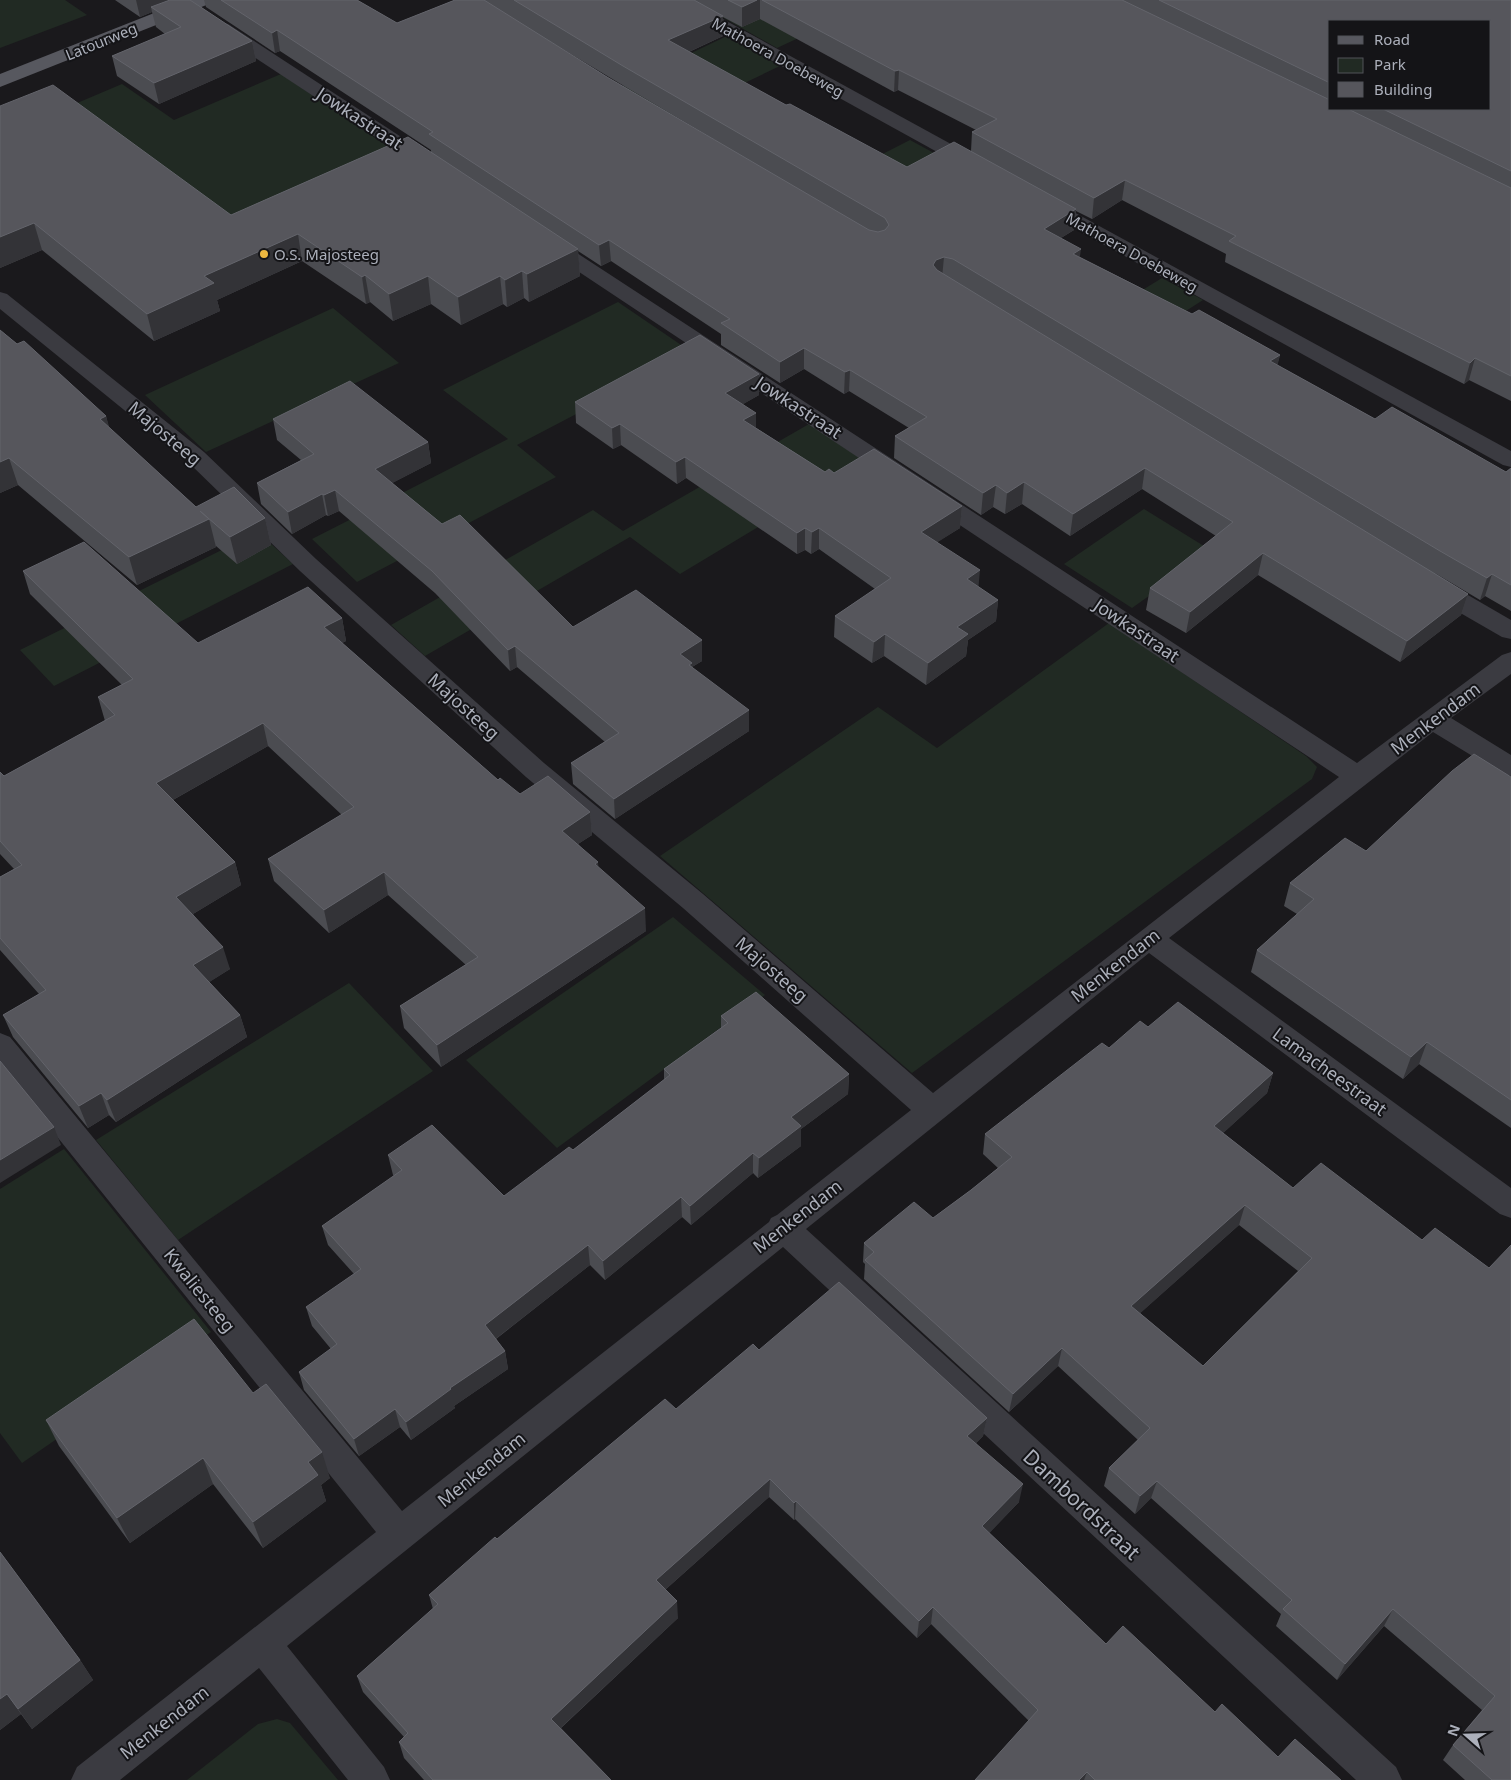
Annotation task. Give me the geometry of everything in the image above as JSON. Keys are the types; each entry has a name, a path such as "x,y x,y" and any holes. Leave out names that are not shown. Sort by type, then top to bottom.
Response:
{"main road":[{"name":"Latourweg","path":"0,82 196,3"}],"street":[{"name":"Mathoera Doebeweg","path":"675,0 988,172"},
{"name":"Jowkastraat","path":"196,3 445,174"},
{"name":"Mathoera Doebeweg","path":"1023,192 1511,460"},
{"name":"Jowkastraat","path":"528,229 1358,777"},
{"name":"Majosteeg","path":"0,298 196,458 308,565 535,770 693,901 932,1110"},
{"path":"1414,574 1511,631"},
{"name":"Menkendam","path":"90,1780 400,1535 782,1227 1149,938 1432,719 1511,661"},
{"path":"1432,719 1511,767"},
{"name":"Lamacheestraat","path":"1149,938 1511,1205"},
{"name":"Kwaliesteeg","path":"0,1045 400,1535"},
{"name":"Dambordstraat","path":"782,1227 1383,1780"},
{"path":"263,1644 371,1780"}],"green space":[{"path":"0,0 65,0 87,15 0,48"},
{"path":"728,0 880,0 777,48 708,9"},
{"path":"727,36 780,66 671,118 620,87"},
{"path":"281,74 396,152 229,230 63,109 122,84 174,120"},
{"path":"910,140 945,159 802,195"},
{"path":"1162,278 1203,300 1092,371 1050,347"},
{"path":"618,302 693,353 517,445 556,477 357,582 312,539 508,439 443,390"},
{"path":"333,308 399,363 206,452 145,395"},
{"path":"809,424 866,462 680,574 630,537 425,656 391,625 593,510 623,531"},
{"path":"1144,509 1212,551 1132,608 1064,564"},
{"path":"258,532 293,564 54,686 20,650"},
{"path":"1109,623 1306,756 1317,767 1312,779 912,1073 660,856 878,707 937,748"},
{"path":"673,917 765,995 557,1148 466,1060"},
{"path":"349,983 433,1071 178,1240 96,1140"},
{"path":"64,1149 211,1332 22,1463 0,1433 0,1189"},
{"path":"277,1719 290,1723 338,1780 187,1780 258,1724"}],"building":[{"path":"170,0 190,0 252,41 154,83 112,56 181,27 151,7"},
{"path":"221,0 357,0 397,23 455,0 484,0 607,77 869,230 878,232 885,230 889,225 885,218 623,66 514,0 694,0 723,16 668,40 786,105 790,104 907,167 954,142 1076,209 1044,229 1081,249 1073,254 1192,314 1199,310 1280,355 1270,361 1375,419 1392,407 1506,472 1511,468 1511,585 1492,574 1487,578 1440,551 953,259 944,257 936,260 933,265 937,270 1468,594 1407,641 1263,553 1190,612 1150,588 1233,522 1145,468 1073,514 1024,482 1007,493 996,485 983,493 895,436 927,417 850,370 845,372 804,348 780,362 721,323 730,319 609,240 599,245 429,134 433,132 277,30 272,33"},
{"path":"728,0 757,0 742,7"},
{"path":"762,0 1122,0 1328,99 1328,110 1350,110 1511,188 1511,376 1475,358 1470,363 1229,241 1236,236 1125,180 1094,198 972,132 997,119 899,70 895,71"},
{"path":"1159,0 1511,0 1511,171 1385,110 1491,110 1491,20 1328,20 1328,82"},
{"path":"53,85 231,215 408,137 578,249 527,274 522,271 505,280 500,276 458,297 428,276 389,294 365,275 362,277 298,234 204,276 214,283 147,314 34,223 0,237 0,106"},
{"path":"0,330 17,344 24,341 106,416 100,419 196,507 234,487 265,518 230,537 200,511 209,519 129,557 9,458 0,462"},
{"path":"700,335 759,374 725,393 756,413 743,420 825,472 829,469 834,473 874,449 962,506 921,532 980,570 967,579 998,600 957,627 968,634 928,663 885,634 874,642 835,616 891,578 819,528 812,532 805,528 797,533 685,457 676,462 620,424 612,428 575,402"},
{"path":"350,381 428,442 375,469 442,524 460,515 573,627 636,590 702,640 680,654 692,663 689,665 749,710 614,799 571,763 619,733 515,646 508,650 432,571 335,490 324,495 322,494 288,512 257,483 314,454 273,419"},
{"path":"84,542 198,643 308,587 342,618 324,627 498,780 500,778 520,794 548,776 590,812 562,831 598,862 595,864 645,908 437,1045 400,1006 478,957 384,872 324,910 268,859 354,807 263,723 156,783 235,862 176,897 223,947 193,965 240,1015 107,1100 101,1093 79,1106 3,1015 46,990 0,938 0,877 22,865 0,841 0,772 4,776 115,715 98,697 133,679 23,571"},
{"path":"1474,754 1511,777 1511,1100 1427,1042 1411,1057 1257,950 1314,899 1290,883 1345,838 1366,851 1452,771"},
{"path":"756,992 849,1074 791,1117 801,1126 759,1158 753,1153 690,1206 681,1197 603,1261 588,1245 485,1325 505,1351 450,1388 406,1422 395,1409 354,1439 299,1372 337,1344 306,1307 361,1269 322,1226 402,1170 388,1155 432,1125 504,1196 569,1147 573,1150 670,1075 664,1069 728,1023 721,1016"},
{"path":"1178,1002 1273,1073 1214,1126 1293,1188 1321,1163 1422,1240 1435,1228 1489,1268 1511,1245 1511,1780 1492,1780 1453,1745 1495,1696 1393,1609 1345,1664 1283,1609 1292,1600 1157,1481 1140,1496 1109,1468 1150,1428 1062,1348 1013,1394 865,1260 874,1252 864,1243 914,1202 933,1218 1012,1157 985,1134 1102,1043 1109,1048 1140,1021 1148,1027","holes":["1245,1205 1312,1258 1203,1366 1131,1306"]},
{"path":"0,1061 54,1127 0,1160"},
{"path":"839,1282 987,1418 967,1436 1023,1484 982,1526 1106,1644 1123,1626 1215,1712 1222,1704 1278,1757 1295,1739 1341,1780 1095,1780 1087,1772 1079,1780 975,1780 1038,1710 933,1607 919,1621 796,1501 794,1503 770,1479 656,1580 677,1601 551,1719 611,1780 433,1780 399,1742 408,1733 357,1676 438,1604 429,1595 495,1537 497,1539 665,1399 676,1409 753,1344 759,1350"},
{"path":"194,1319 253,1393 266,1384 322,1452 308,1462 318,1475 253,1522 203,1458 117,1518 46,1420"},
{"path":"0,1552 80,1660 18,1709 7,1694 0,1699"}],"place":[{"name":"O.S. Majosteeg","path":"264,254"}]}
